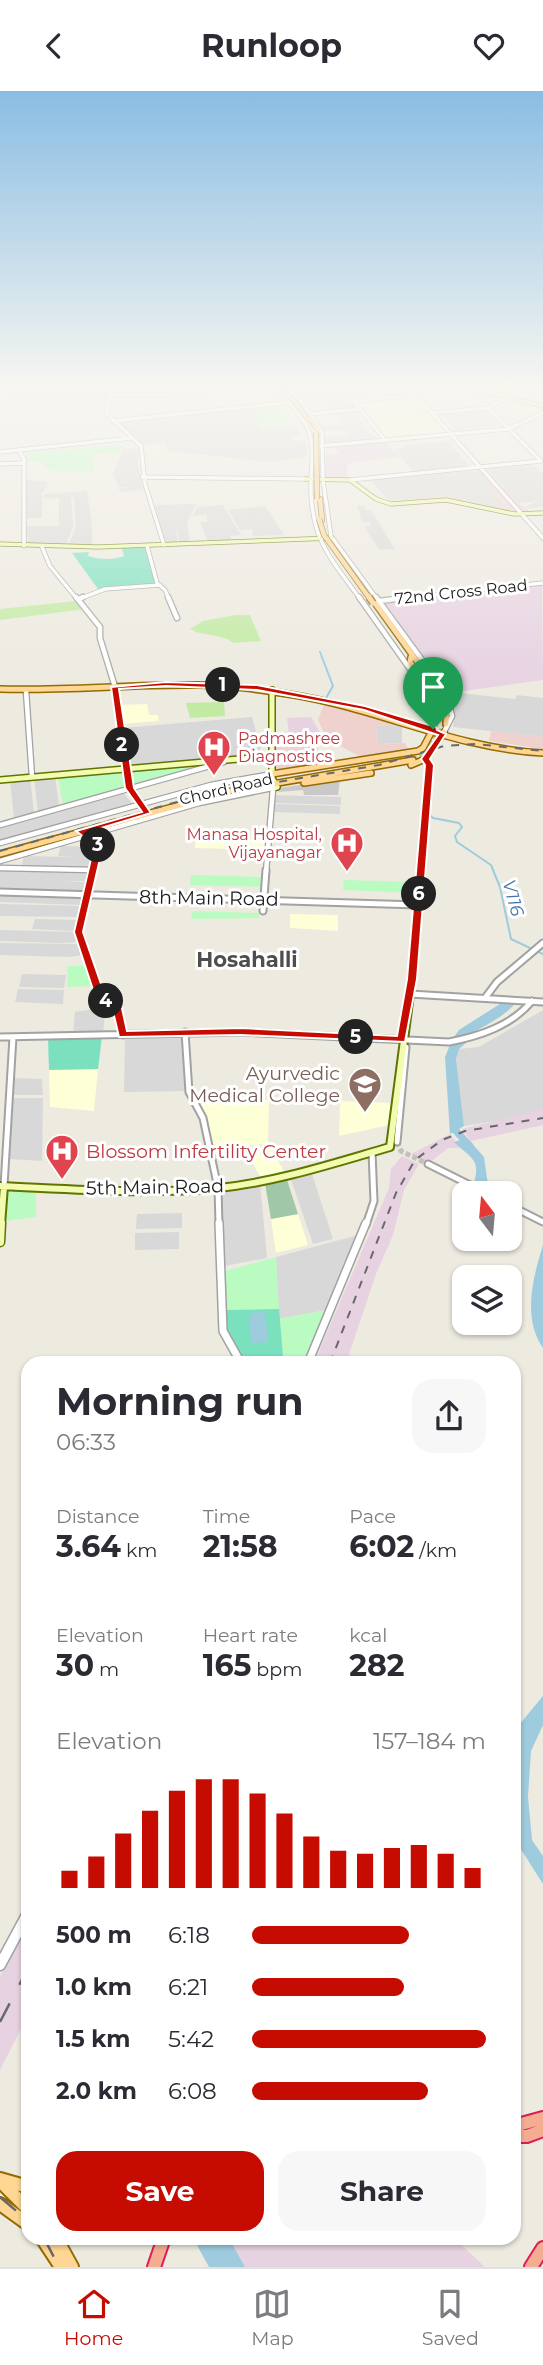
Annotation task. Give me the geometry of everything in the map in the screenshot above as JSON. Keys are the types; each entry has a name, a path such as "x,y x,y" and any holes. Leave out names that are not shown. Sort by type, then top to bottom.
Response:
{"highway":[{"path":"521,2124 543,2118"},
{"path":"521,2136 543,2130"},
{"path":"154,2267 162,2245"},
{"path":"531,2267 543,2248"}],"main road":[{"path":"318,489 319,515 325,532 415,656"},
{"path":"362,489 387,503 446,500 524,514 543,512"},
{"path":"319,515 328,528"},
{"path":"0,544 43,547 147,546 332,538"},
{"path":"376,602 410,646 443,703 444,728 428,762 418,905 404,1040"},
{"path":"415,656 411,662 436,698 439,710"},
{"path":"0,688 198,686 272,691 364,710 433,730 444,728"},
{"path":"0,688 26,691 115,688"},
{"path":"115,688 130,788 144,809"},
{"path":"272,691 274,780"},
{"path":"444,728 452,735 521,752 543,752"},
{"path":"274,780 371,765 418,751 423,748 433,730"},
{"path":"438,741 452,735"},
{"path":"0,779 272,756"},
{"path":"274,780 371,765 414,760 428,762"},
{"name":"Chord Road","path":"0,852 144,809 274,780 349,771 371,765"},
{"name":"Chord Road","path":"0,852 80,831 144,809"},
{"path":"80,831 88,835"},
{"name":"5th Main Road","path":"2,1186 107,1190 218,1188 288,1176 393,1145 404,1040"},
{"path":"0,1242 2,1186"},
{"path":"2,2181 21,2185"},
{"path":"2,2181 21,2201"},
{"path":"0,2204 21,2219"},
{"path":"47,2245 61,2267"},
{"path":"61,2245 72,2267"}],"street":[{"path":"24,489 24,546"},
{"path":"146,489 164,545"},
{"path":"315,489 319,515 315,524 321,538 361,602 439,710 433,730"},
{"path":"324,489 328,528 332,538 376,602"},
{"path":"501,489 543,538"},
{"path":"147,546 157,583 177,618"},
{"path":"43,547 50,566 100,627 100,639 115,688"},
{"name":"72nd Cross Road","path":"361,602 543,583"},
{"path":"79,599 105,589 160,585"},
{"path":"26,691 32,777"},
{"path":"0,825 234,759"},
{"path":"0,843 144,809 211,785 274,780"},
{"path":"0,861 274,780"},
{"path":"262,911 274,780"},
{"path":"96,833 98,846 78,932 102,1002 115,999 123,1035"},
{"path":"0,868 93,870"},
{"name":"8th Main Road","path":"0,892 418,905"},
{"path":"485,998 497,982 543,943"},
{"path":"410,994 543,1002"},
{"path":"0,1037 241,1031 449,1042 474,1038 525,1010 528,1001"},
{"path":"186,1033 189,1092 203,1118 218,1188 223,1331 237,1356"},
{"path":"2,1186 13,1037"},
{"path":"311,1356 356,1253 374,1201 372,1152"},
{"path":"428,1164 462,1181"},
{"path":"522,1212 543,1222"},
{"path":"0,1965 21,1926"}],"shaded area":[{"path":"25,489 45,489 42,493 33,494 42,494 42,518 27,518"},
{"path":"118,489 143,490 121,492"},
{"path":"378,489 491,489 508,508 450,496 388,500"},
{"path":"491,489 502,489 518,511 445,497 387,501 450,496 507,508"},
{"path":"502,489 531,512 523,511"},
{"path":"505,489 543,489 543,506 528,509 524,507 539,501 518,503"},
{"path":"87,491 92,526 80,527 92,527 92,546 68,546 76,527 74,497 71,497 73,527 65,546 27,545 28,538 32,537 26,537 26,526 59,526 59,499 64,498 44,499 44,494"},
{"path":"196,504 187,523 190,543 180,543 175,524 178,544 165,544 155,505"},
{"path":"223,505 241,535 231,536 231,541 220,541 217,532 219,541 208,542 200,522 208,522 206,515 192,516 197,507"},
{"path":"364,505 365,510 371,510 395,549 379,550 364,526 371,526 369,522 362,522 357,506"},
{"path":"265,506 284,535 253,536 252,529 240,530 228,510"},
{"path":"542,584 543,680 449,693 382,603"},
{"path":"450,694 515,699 517,695 543,698 543,737 453,727 455,707"},
{"path":"147,704 149,715 158,715 159,721 121,724 119,705"},
{"path":"324,704 397,722 393,726 376,725 377,744 405,743 409,751 363,758 327,739 318,720"},
{"path":"252,717 262,754 129,766 122,728"},
{"path":"311,717 325,741 290,743 287,718"},
{"path":"397,722 402,723 402,743 377,744 376,725 393,726"},
{"path":"491,731 543,737 543,749 489,741"},
{"path":"316,745 325,764 275,772 275,747"},
{"path":"55,776 59,806 38,812 34,778"},
{"path":"30,778 34,813 14,819 10,780"},
{"path":"340,779 338,795 304,795 303,790 279,792 279,788"},
{"path":"123,793 133,804 0,842 0,826"},
{"path":"274,795 341,797 341,805 273,803"},
{"path":"273,804 340,806 340,814 272,812"},
{"path":"196,838 265,840 264,850 195,848"},
{"path":"61,846 96,847 91,869 21,868 24,856 72,857 58,856"},
{"path":"0,869 89,870 87,881 62,881 85,882 83,893 0,891"},
{"path":"0,893 83,895 81,905 0,902"},
{"path":"0,904 82,906 79,917 0,916"},
{"path":"290,914 338,915 338,931 290,928"},
{"path":"35,919 78,920 76,931 32,929"},
{"path":"0,930 80,932 78,942 60,943 0,941"},
{"path":"0,943 80,944 84,955 0,955"},
{"path":"22,974 66,975 64,988 19,987"},
{"path":"18,989 64,990 63,1004 15,1002"},
{"path":"106,1007 103,1033 73,1034 75,1012"},
{"path":"543,1010 543,1109 514,1118 464,1126 456,1059 459,1049 479,1047"},
{"path":"183,1035 187,1091 124,1092 125,1036"},
{"path":"98,1069 94,1111 50,1107 49,1070"},
{"path":"12,1078 42,1079 43,1095 12,1095"},
{"path":"194,1096 269,1100 268,1144 214,1147 205,1117"},
{"path":"11,1098 43,1098 42,1161 9,1159"},
{"name":"Ayurvedic Medical College","path":"340,1101 391,1103 389,1125 339,1136"},
{"path":"543,1109 543,1125 471,1141 462,1129"},
{"path":"450,1134 460,1148 448,1148 429,1163 411,1154"},
{"path":"270,1147 285,1173 261,1178 245,1150"},
{"path":"402,1156 419,1164 404,1190 393,1235 376,1274 348,1356 317,1356 389,1188 391,1169"},
{"path":"311,1171 333,1239 313,1244 290,1177"},
{"path":"287,1180 298,1214 271,1219 265,1183"},
{"path":"260,1183 267,1258 225,1266 220,1189"},
{"path":"182,1213 182,1228 136,1229 137,1214"},
{"path":"298,1214 308,1245 276,1253 271,1219"},
{"path":"179,1232 179,1249 135,1250 135,1233"},
{"path":"358,1235 327,1310 278,1319 276,1257"},
{"path":"21,1936 21,2029 0,2070 0,1976"},
{"path":"233,2245 461,2245 485,2267 245,2267"}],"green space":[{"path":"122,548 146,548 156,584 98,589 72,553 89,552 88,556 111,559 124,556"},
{"path":"76,601 85,609 0,620 0,609"},
{"path":"250,615 261,641 233,643 190,629 203,621"},
{"path":"224,702 225,716 190,718 186,703"},
{"path":"220,762 133,785 130,770"},
{"path":"122,771 124,787 63,805 58,776"},
{"path":"191,875 262,877 262,887 190,885"},
{"path":"344,880 415,882 415,893 343,890"},
{"path":"193,911 259,913 259,918 191,919"},
{"path":"68,966 86,966 93,986 67,987"},
{"path":"102,1036 98,1069 49,1070 48,1038"},
{"path":"8,1188 36,1189 36,1217 6,1221"},
{"path":"276,1257 279,1309 227,1310 225,1271"},
{"path":"279,1309 283,1356 240,1356 227,1329 227,1310"},
{"path":"327,1310 308,1356 283,1356 278,1319"}],"water":[{"path":"503,1002 515,1003 504,1014 486,1025 452,1040 459,1030"},
{"path":"466,1043 459,1049 456,1059 464,1126 450,1134 445,1057 450,1045"},
{"path":"467,1138 484,1157 487,1181 474,1181 476,1168 473,1159 454,1142"},
{"path":"543,1245 543,1348 533,1324 531,1297"},
{"path":"265,1312 268,1342 251,1343 249,1313"},
{"path":"543,1696 543,1725 531,1751 528,1797 532,1840 543,1856 543,1884 521,1849 521,1723"},
{"path":"197,2245 233,2245 245,2267 209,2267"}],"waterway":[{"name":"V116","path":"320,652 333,686 326,698"},
{"name":"V116","path":"427,813 433,818 459,823 462,827 455,836 457,842 491,865 500,887 511,939 543,954"},
{"path":"455,1123 456,1131 470,1146"}],"tunnel":[{"path":"413,760 426,751 446,724"},
{"path":"397,1142 401,1151 428,1164"}],"railway":[{"path":"0,851 206,794 379,765 444,746 476,744 543,751"},
{"path":"333,1356 396,1193 415,1160 442,1140 465,1131 543,1118"},
{"path":"0,2022 21,1982"},
{"path":"0,2197 21,2215"},
{"path":"48,2245 59,2267"}],"place":[{"name":"Padmashree Diagnostics","path":"214,777"},
{"name":"Manasa Hospital, Vijayanagar","path":"347,873"},
{"name":"Ayurvedic Medical College","path":"365,1114"},
{"name":"Blossom Infertility Center","path":"62,1181"}],"district":[{"name":"Hosahalli","path":"247,959"}],"route":[{"path":"166,684 257,688 365,708 433,729 432,731 442,734 425,759 430,765 412,979 402,1040 241,1031 123,1035 115,999 102,1002 78,932 98,846 96,833 88,835 80,831 147,813 130,788 115,687 166,684"}]}
